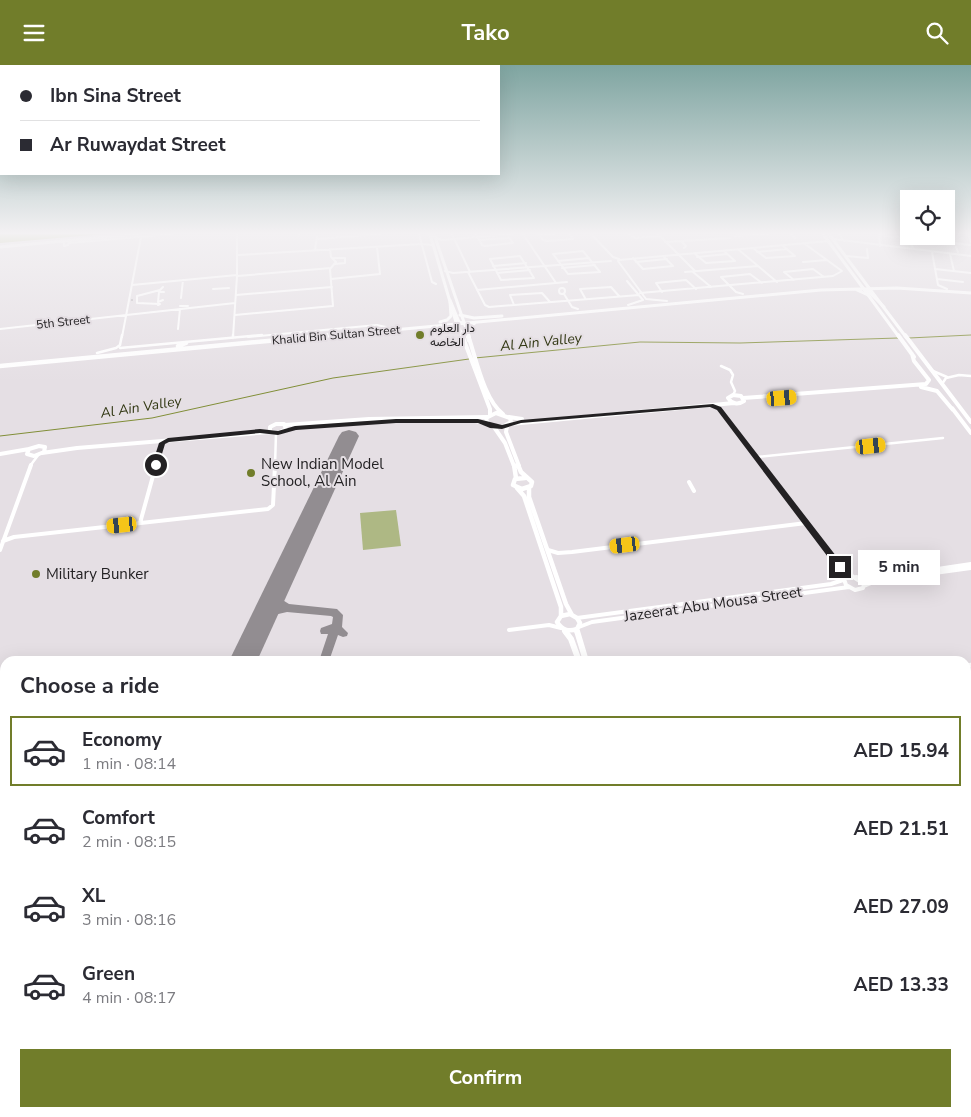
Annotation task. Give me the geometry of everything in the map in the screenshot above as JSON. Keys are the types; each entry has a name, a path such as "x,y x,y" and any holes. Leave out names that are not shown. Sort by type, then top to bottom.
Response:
{"main road":[{"path":"445,283 450,301 468,339"},
{"path":"449,283 460,315 461,332 494,407 509,417 522,419 714,403 731,397 756,399 928,383 929,380 914,361 911,353"},
{"path":"836,287 852,283"},
{"path":"861,283 875,295 970,421"},
{"path":"863,283 877,302 884,307"},
{"path":"864,283 868,295 971,433"},
{"path":"870,283 896,287"},
{"path":"821,290 865,286 911,286"},
{"name":"Khalid Bin Sultan Street","path":"504,316 571,308 578,309 735,294 836,287 865,286 971,291"},
{"path":"836,287 857,290 868,295"},
{"name":"Khalid Bin Sultan Street","path":"0,364 303,334 421,324 484,321 821,290 836,287"},
{"path":"875,295 879,289 896,287"},
{"name":"Khalid Bin Sultan Street","path":"896,287 936,287 971,291"},
{"path":"675,303 692,299"},
{"path":"421,324 447,320 451,315 450,301"},
{"path":"602,310 600,309 623,305"},
{"path":"460,315 474,318 504,316"},
{"path":"416,327 504,316"},
{"path":"469,348 467,330 471,324 484,321"},
{"name":"Khalid Bin Sultan Street","path":"0,364 29,359 277,337 434,326 459,322"},
{"path":"434,326 454,327 461,332"},
{"path":"334,332 339,329"},
{"path":"178,346 186,343"},
{"path":"476,365 480,386 490,409 486,423"},
{"path":"494,427 711,405 720,406 742,399 922,387 937,391 953,410"},
{"path":"731,397 734,403"},
{"path":"0,455 41,454 55,450 276,433 285,428 381,419 503,414"},
{"path":"509,417 511,421 506,432 520,471 532,483 529,487 529,495 566,604 580,621 578,638 584,656"},
{"path":"28,453 37,446 45,447 278,424 285,428 378,421 478,421 486,423 502,434 515,470 516,479 513,483 524,496 561,607 558,625 571,639 577,656"},
{"path":"270,432 271,426"},
{"path":"41,454 45,447"},
{"path":"516,479 525,477"},
{"path":"517,488 529,487"},
{"path":"559,618 575,616"},
{"path":"563,629 578,628"}],"street":[{"path":"135,308 132,285 151,283"},
{"path":"181,298 183,283"},
{"path":"233,339 236,283"},
{"path":"235,315 333,306 332,283"},
{"path":"474,283 486,306 761,283"},
{"path":"477,290 555,283"},
{"path":"628,305 643,301 629,283"},
{"path":"631,283 638,294 649,301 667,301"},
{"path":"656,283 662,292"},
{"path":"690,283 696,289"},
{"path":"707,283 711,287"},
{"path":"726,283 735,294"},
{"path":"159,302 157,297 163,287"},
{"path":"213,289 236,287"},
{"path":"236,295 332,287"},
{"path":"585,299 580,289 611,287 619,295"},
{"path":"120,346 126,315 138,291"},
{"path":"134,300 148,293 164,292"},
{"path":"514,305 510,295 542,293 550,302"},
{"path":"564,294 571,308"},
{"path":"134,300 147,303 167,303"},
{"path":"147,303 146,310 173,307"},
{"name":"5th Street","path":"0,329 180,307 236,303"},
{"path":"178,329 180,307"},
{"path":"97,353 120,346 277,337 377,325 386,327"},
{"path":"120,346 126,351"},
{"path":"730,365 733,376 731,382 742,399"},
{"path":"720,366 730,370"},
{"path":"932,370 950,378"},
{"path":"942,384 944,379 960,375 971,377"},
{"path":"731,397 736,391 734,387"},
{"path":"720,406 840,567 863,582 864,586 876,581 971,566"},
{"path":"3,541 14,537 270,508 273,505 276,433"},
{"path":"757,457 944,438"},
{"path":"140,523 162,443 168,440"},
{"path":"157,441 162,443"},
{"path":"28,453 32,462"},
{"path":"0,550 32,462 41,454"},
{"path":"688,482 694,491"},
{"path":"548,550 558,553 806,523"},
{"path":"6,533 14,537"},
{"path":"551,559 558,553"},
{"path":"855,577 870,579 971,566"},
{"path":"840,567 849,587"},
{"name":"Jazeerat Abu Mousa Street","path":"575,616 595,617 793,589 855,577"},
{"name":"Jazeerat Abu Mousa Street","path":"578,628 592,622 832,587 849,587 858,590 864,586"},
{"path":"549,625 559,618"},
{"path":"509,630 549,625 563,629"}],"green space":[{"path":"396,510 401,546 363,550 360,513"}],"waterway":[{"name":"Al Ain Valley","path":"909,338 971,335"},
{"name":"Al Ain Valley","path":"475,358 640,342 740,343 898,338"},
{"name":"Al Ain Valley","path":"0,436 152,418 333,378 469,359"}],"taxiway":[{"path":"275,593 276,601 287,608"},
{"path":"263,620 271,612 287,608"},
{"path":"287,608 333,612 338,615 336,626"},
{"path":"326,656 336,626"},
{"path":"325,631 333,629 336,626"},
{"path":"336,626 337,629 343,633"}],"runway":[{"path":"245,656 349,436"}],"place":[{"name":"دار العلوم الخاصه","path":"420,335"},
{"name":"New Indian Model School, Al Ain","path":"251,473"},
{"name":"Military Bunker","path":"36,574"}],"route":[{"path":"156,465 162,443 168,440 260,431 278,433 295,428 362,422 478,421 492,427 502,427 521,422 711,405 719,408 840,567"}]}
